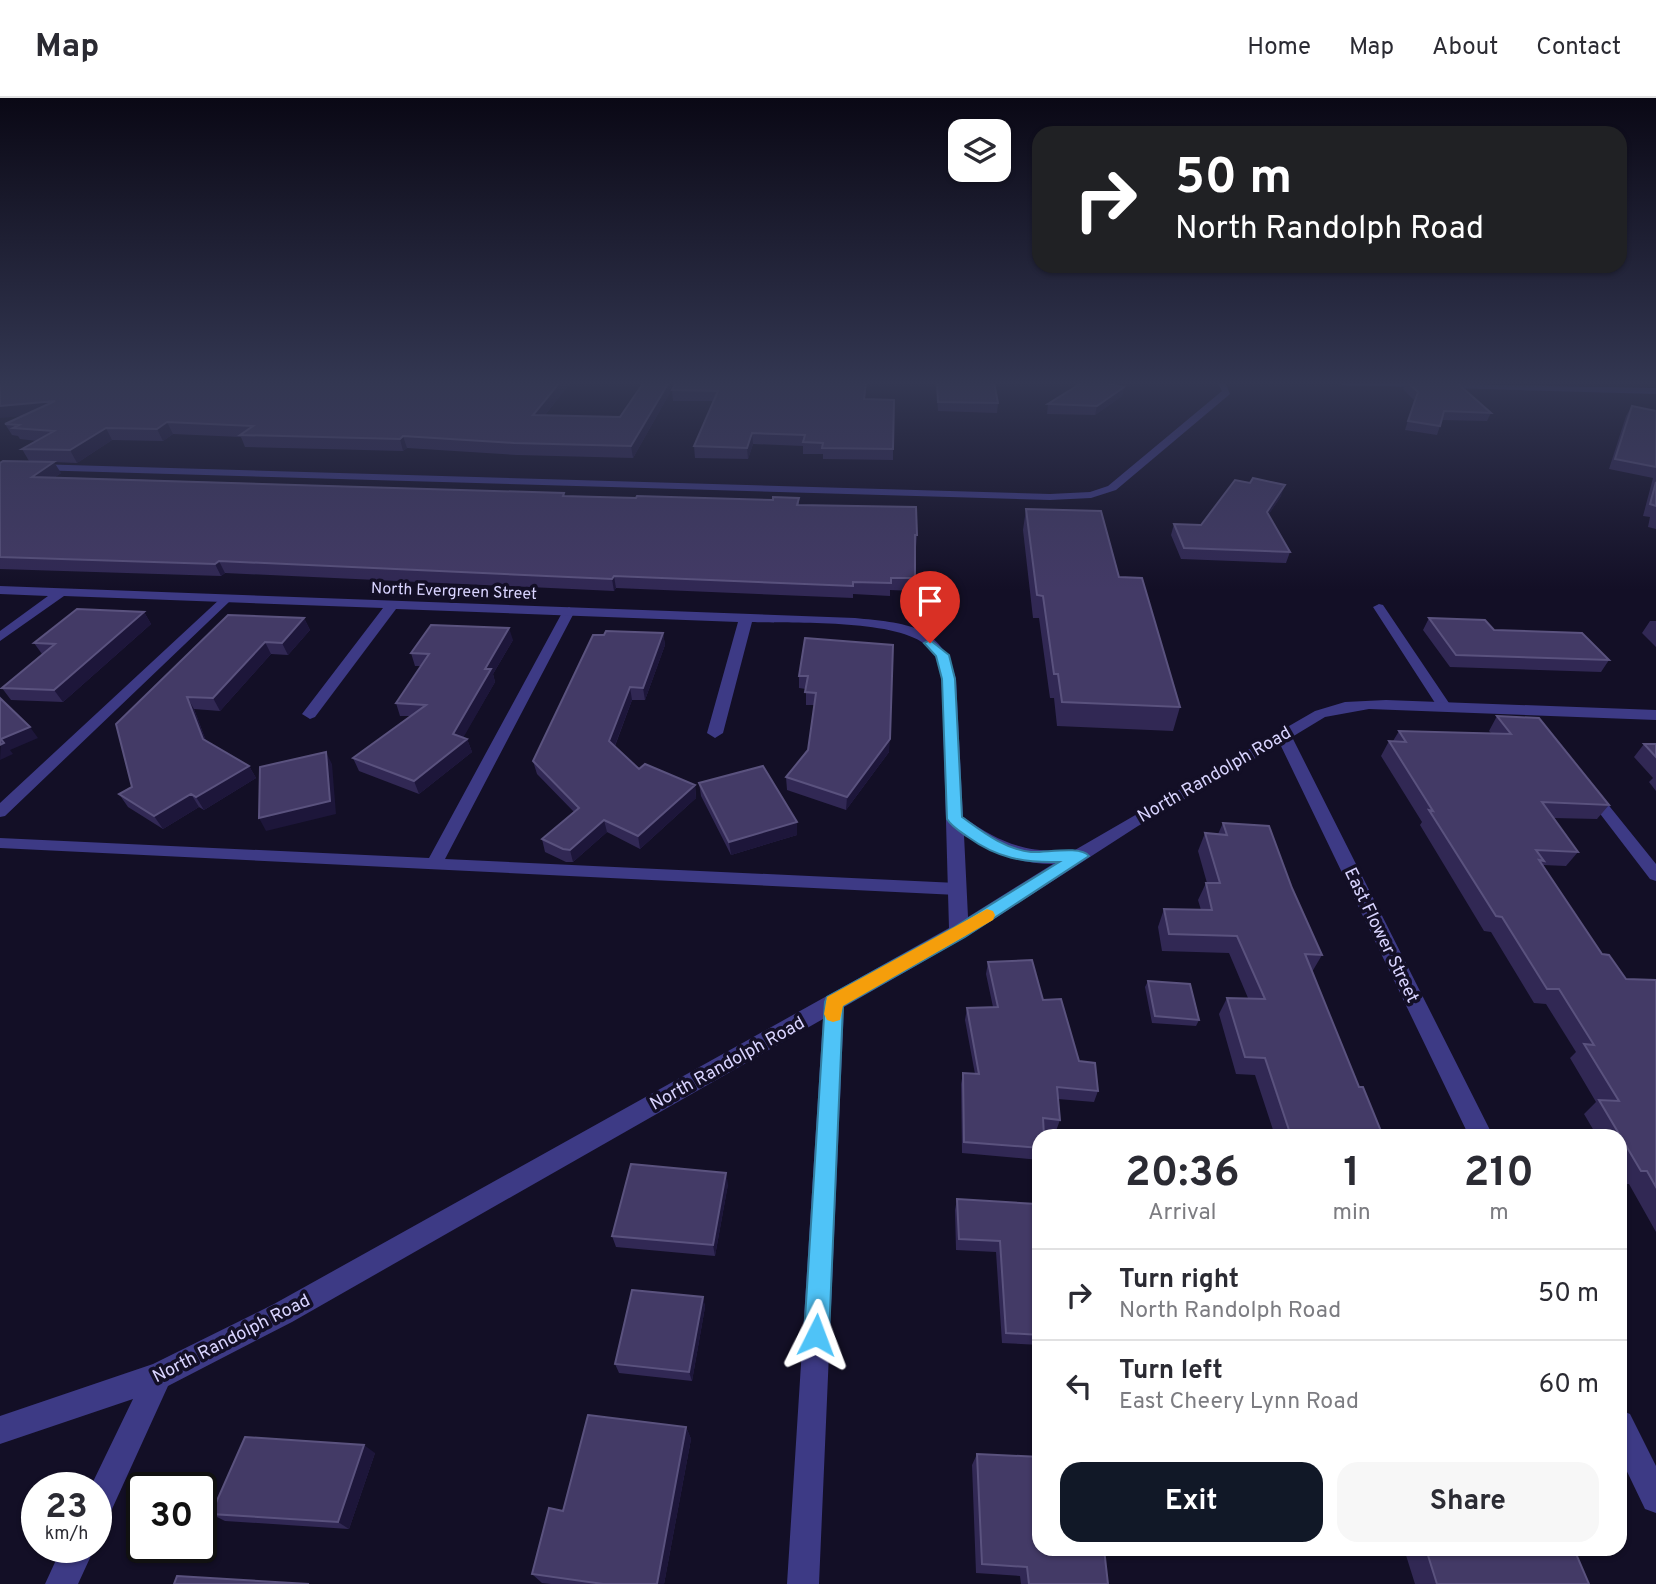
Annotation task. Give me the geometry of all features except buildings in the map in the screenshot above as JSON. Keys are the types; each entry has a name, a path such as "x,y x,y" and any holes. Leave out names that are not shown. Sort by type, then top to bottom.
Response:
{"street":[{"path":"0,466 1050,497 1091,495 1112,488 1156,451"},
{"name":"North Evergreen Street","path":"0,590 855,622 906,628 923,637 942,655 949,679 954,819"},
{"path":"0,638 60,593"},
{"path":"310,714 392,605"},
{"path":"715,733 746,618"},
{"name":"North Randolph Road","path":"0,1430 158,1377 283,1313 959,932 1132,821 1283,734 1338,707 1359,704 1444,706 1534,717 1656,715"},
{"name":"East Flower Street","path":"1283,734 1478,1129"},
{"path":"954,819 1007,853 1031,857 1081,856"},
{"path":"954,819 959,932"},
{"path":"803,1584 834,1002"},
{"path":"112,1475 158,1377"},
{"path":"1627,1438 1656,1497"},
{"path":"61,1584 71,1563"}],"lane":[{"path":"0,812 225,600"},
{"path":"1379,607 1444,706"},
{"path":"435,862 569,611"},
{"path":"1580,778 1656,874"},
{"path":"0,843 957,889"}],"slow traffic":[{"path":"833,1014 834,1002 987,915"}],"route":[{"path":"816,1335 834,1002 959,932 1081,856 1031,857 1007,853 954,819 949,679 942,655 930,643"}]}
